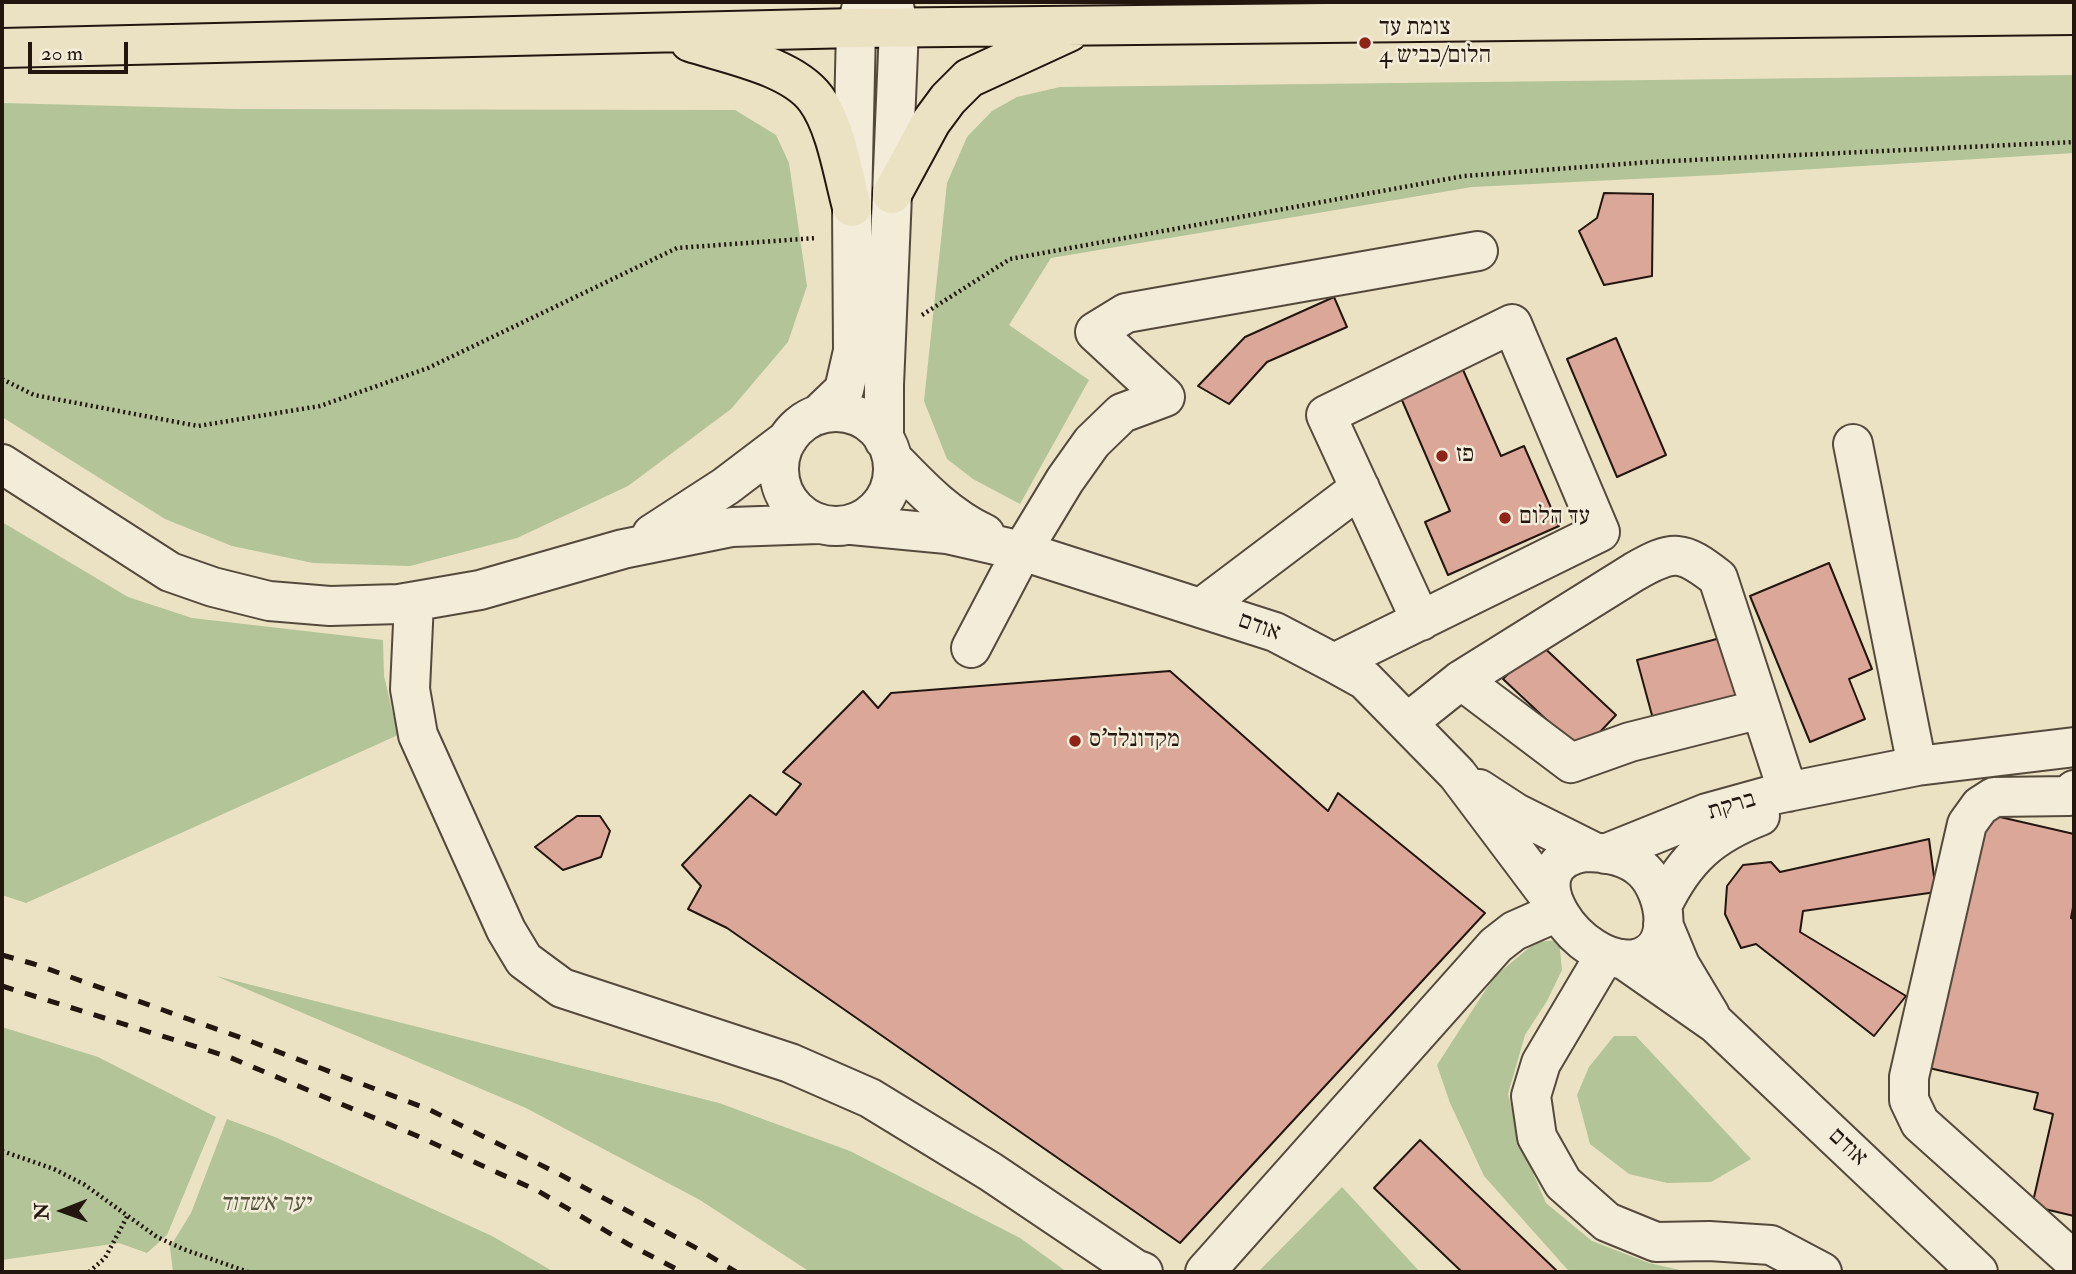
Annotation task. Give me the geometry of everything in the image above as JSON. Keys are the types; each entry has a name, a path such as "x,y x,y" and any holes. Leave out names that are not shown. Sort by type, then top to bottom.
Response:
{"highway":[{"path":"2,48 661,33 860,15 1082,26 2074,15"},
{"path":"892,194 931,122 948,99 969,78 1082,26"},
{"path":"661,33 760,64 793,79 816,99 832,132 852,221"}],"street":[{"path":"2,464 170,572 213,587 269,601 330,606 414,602 480,590 623,550 669,525 726,486 788,439 796,428 818,415 844,390 853,351 852,221 860,15"},
{"path":"788,439 780,463 782,489 790,504 802,516 835,524 867,517 880,506 892,475 888,449 886,338 896,15"},
{"path":"971,648 1022,551 1065,480 1092,442 1122,413 1165,397 1095,332 1126,313 1478,251"},
{"path":"1334,663 1420,621 1600,532 1512,324 1326,415 1420,621"},
{"path":"818,415 833,412 863,419 875,428 888,449"},
{"path":"1853,444 1917,766"},
{"name":"אודם","path":"888,449 935,503 961,523 1022,551"},
{"path":"1200,608 1360,488"},
{"name":"אודם","path":"623,550 732,527 835,524 947,534 1022,551 1275,632 1365,680 1457,774 1556,907"},
{"path":"1407,723 1461,680 1662,556 1683,556 1699,563 1718,578 1788,792"},
{"path":"414,602 410,689 418,735 506,930 524,960 562,988 790,1063 870,1098 991,1172 1143,1272"},
{"path":"1461,680 1571,763 1630,742 1761,709"},
{"name":"ברקת","path":"1600,853 1707,813 1788,792 1917,766 2074,747"},
{"name":"אודם","path":"1457,774 1517,813 1600,853"},
{"name":"ברקת","path":"1663,915 1684,866 1722,834 1753,818 1864,777"},
{"path":"2074,790 2069,796 1994,797 1980,806 1967,824 1909,1077 1909,1100 1920,1123 2074,1261"},
{"path":"1576,853 1600,853 1627,860 1644,872 1659,895 1663,915 1659,941 1648,954 1640,958 1614,957 1580,937 1556,907 1551,886 1556,866 1576,853"},
{"path":"1205,1272 1496,945 1514,931 1556,907"},
{"name":"אודם","path":"1663,915 1671,946 1684,974 1716,1024"},
{"path":"1614,957 1541,1063 1531,1096 1537,1137 1563,1183 1607,1222 1656,1242 1709,1241 1771,1245 1822,1272"},
{"name":"אודם","path":"1614,957 1716,1024 1978,1272"}],"path":[{"path":"886,338 1010,259 1464,176 1650,162 2074,142"},
{"path":"2,379 34,395 198,426 320,406 428,368 677,248 852,221"},
{"path":"2,1151 75,1179 157,1237 248,1272"},
{"path":"89,1272 105,1258 128,1215"}],"green space":[{"path":"2074,75 2074,153 1472,187 1051,258 1009,325 1089,380 1020,504 973,479 947,459 924,401 947,183 967,137 992,111 1017,97 1060,87"},
{"path":"2,103 236,109 735,110 776,135 789,163 807,286 788,342 731,409 628,486 517,538 410,566 313,563 232,546 165,519 2,417"},
{"path":"2,522 128,597 192,618 383,640 384,676 398,735 26,903 2,895"},
{"path":"1559,940 1562,970 1547,1001 1525,1035 1508,1094 1522,1147 1546,1203 1592,1241 1649,1263 1689,1272 1572,1272 1567,1269 1484,1176 1450,1103 1437,1065 1494,977 1536,942"},
{"path":"216,976 719,1103 850,1151 1020,1238 1067,1272 810,1272 700,1200 526,1108"},
{"path":"2,1027 98,1057 216,1117 167,1235 147,1253 119,1243 2,1260"},
{"path":"1614,1036 1636,1036 1751,1159 1711,1182 1667,1183 1629,1174 1590,1144 1577,1095 1589,1067"},
{"name":"יער אשדוד","path":"227,1119 275,1137 492,1236 554,1272 173,1272 170,1247 191,1213"},
{"path":"1342,1187 1420,1272 1258,1272"}],"building":[{"path":"1604,193 1653,194 1652,276 1604,285 1579,231 1597,218"},
{"path":"1334,297 1347,327 1267,362 1229,404 1198,386 1245,337"},
{"path":"1616,338 1666,455 1617,477 1567,359"},
{"path":"1460,363 1501,456 1524,446 1559,526 1448,575 1425,522 1450,511 1398,391"},
{"path":"1829,563 1872,669 1849,679 1865,719 1810,742 1750,596"},
{"path":"1728,636 1744,694 1653,719 1637,660"},
{"path":"1538,642 1616,715 1581,752 1503,679"},
{"path":"1170,671 1328,811 1338,793 1485,913 1180,1243 727,928 688,909 701,886 682,865 750,795 776,815 801,784 783,772 863,691 878,708 891,693"},
{"path":"1987,814 2074,834 2074,902 2071,918 2074,919 2074,1216 2032,1206 2053,1114 2034,1109 2038,1093 1929,1068"},
{"path":"577,816 600,816 610,831 601,857 563,870 535,847"},
{"path":"1929,839 1936,892 1803,911 1800,932 1906,996 1874,1036 1756,944 1741,948 1725,914 1727,886 1743,865 1771,862 1780,872"},
{"path":"1420,1140 1558,1272 1462,1272 1374,1188"}],"railway":[{"path":"2,955 250,1041 430,1110 559,1174 736,1272"},
{"path":"2,986 229,1057 415,1135 538,1191 682,1272"}],"place":[{"name":"צומת עד הלום/כביש 4","path":"1365,43"},
{"name":"פז","path":"1442,456"},
{"name":"עד הלום","path":"1505,518"},
{"name":"מקדונלד'ס","path":"1075,741"}]}
